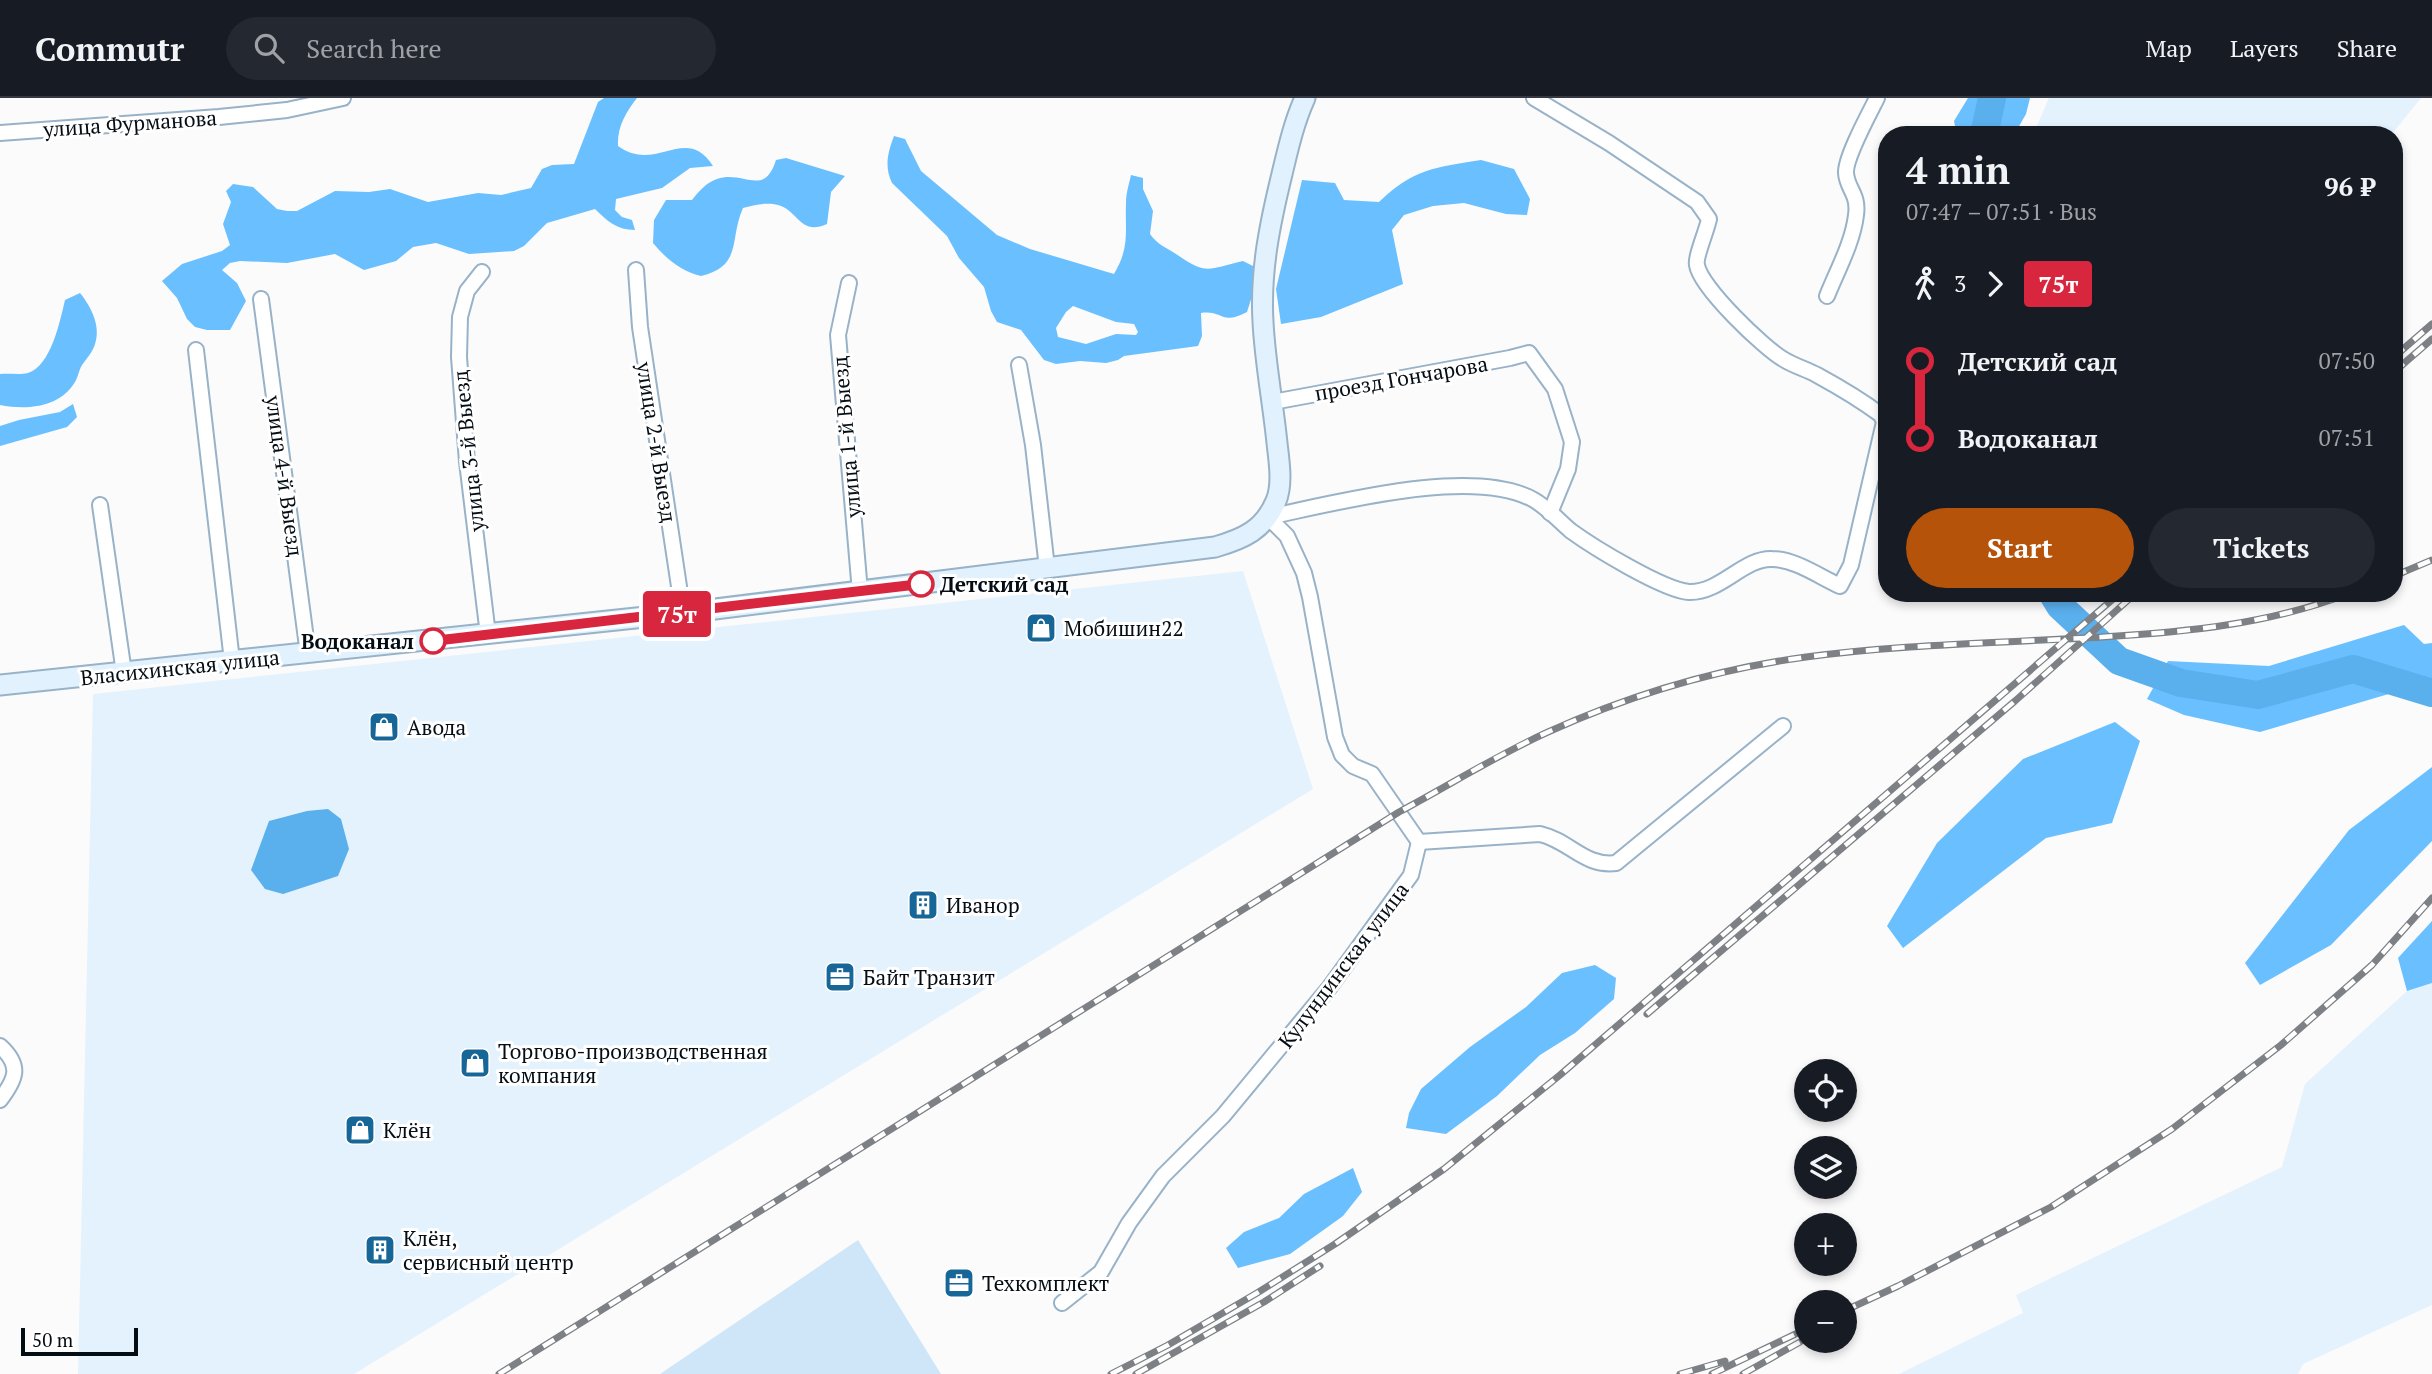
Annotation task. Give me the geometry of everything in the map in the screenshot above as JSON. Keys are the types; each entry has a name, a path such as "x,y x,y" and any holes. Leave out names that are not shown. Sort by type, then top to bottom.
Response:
{"street":[{"name":"улица Фурманова","path":"0,133 219,117 287,110 343,98"},
{"path":"1305,98 1289,144 1266,250 1262,291 1279,483 1277,499 1268,517 1287,537 1304,573 1335,737 1342,755 1353,766 1371,774 1419,842 1540,834 1553,837 1593,863 1603,865 1616,863 1783,726"},
{"name":"Власихинская улица","path":"1534,98 1697,202 1709,219 1696,262 1698,270 1717,298 1782,359 1815,373 1878,413"},
{"path":"1827,296 1857,214 1856,196 1848,182 1846,171 1877,98"},
{"name":"улица 2-й Выезд","path":"636,270 640,327 683,613"},
{"name":"улица 3-й Выезд","path":"482,272 467,291 460,317 458,357 467,462 488,635"},
{"name":"улица 1-й Выезд","path":"849,282 838,335 860,592"},
{"name":"улица 4-й Выезд","path":"261,299 308,654"},
{"path":"196,350 232,662"},
{"name":"проезд Гончарова","path":"1273,402 1529,353 1555,389 1572,442 1569,469 1550,513"},
{"path":"1019,365 1033,445 1047,568"},
{"name":"Власихинская улица","path":"0,685 683,613 1215,547 1237,541 1252,533 1268,517 1378,494 1437,487 1498,487 1534,500 1574,532 1635,569 1666,585 1689,592 1713,587 1757,561 1773,558 1793,564 1840,586 1852,565 1878,449"},
{"path":"100,505 124,673"},
{"name":"Кулундинская улица","path":"1062,1303 1101,1272 1129,1223 1163,1176 1223,1116 1329,988 1411,875 1419,842"},
{"path":"0,1046 14,1061 16,1069 0,1100"}],"shaded area":[{"path":"604,98 637,98 623,120 618,146 632,153 645,155 681,148 692,149 703,154 713,166 690,168 662,188 616,199 615,210 622,217 632,220 635,230 613,224 595,209 547,223 524,246 514,251 469,254 436,243 413,247 396,261 364,270 335,254 287,263 230,263 222,270 237,283 246,301 230,330 195,327 187,319 177,298 162,281 182,264 222,251 230,245 223,224 231,202 226,191 233,184 253,187 277,209 287,211 297,211 335,191 369,192 390,189 428,202 478,193 501,195 531,188 542,169 552,165 574,164 598,102"},
{"path":"1968,98 2030,98 2019,126 1955,126 1954,121"},
{"path":"2049,98 2421,98 2398,126 2037,126"},
{"path":"894,136 905,139 921,171 997,235 1030,249 1114,274 1125,247 1126,199 1131,175 1143,178 1143,189 1153,211 1150,234 1158,243 1202,268 1243,261 1253,266 1254,290 1247,312 1232,318 1201,313 1202,336 1198,346 1124,356 1106,363 1080,361 1056,364 1044,360 1021,330 997,322 984,287 959,258 947,236 892,183 888,165","holes":["1073,306 1116,322 1134,324 1138,332 1136,335 1116,334 1086,344 1058,337 1056,328"]},
{"path":"786,158 845,176 831,192 827,224 818,227 805,225 785,208 774,204 743,208 729,258 723,266 701,276 674,264 653,243 654,220 666,200 692,200 706,185 717,179 766,178 776,160"},
{"path":"1481,160 1514,169 1530,199 1527,215 1506,214 1464,203 1433,206 1404,215 1392,230 1403,284 1321,317 1281,324 1276,289 1302,180 1335,183 1344,200 1379,202 1403,183 1426,171"},
{"path":"80,293 92,312 97,333 94,347 82,365 75,383 66,393 50,403 30,407 0,405 0,374 25,374 43,362 53,342 65,300"},
{"path":"73,404 77,417 67,427 0,446 0,426 60,412"},
{"path":"1243,571 1313,789 354,1374 78,1374 93,694"},
{"path":"2404,625 2424,644 2432,643 2432,700 2392,693 2260,732 2184,715 2147,699 2168,661 2269,666"},
{"path":"2115,722 2140,741 2112,823 2046,838 1903,948 1887,926 1937,843 2023,759"},
{"path":"2432,767 2432,841 2331,945 2260,985 2245,963 2349,830"},
{"path":"328,809 341,819 349,849 338,876 283,894 265,889 251,870 269,821 307,811"},
{"path":"2432,921 2432,983 2407,991 2398,958"},
{"path":"1595,965 1616,978 1614,999 1575,1033 1540,1055 1497,1096 1446,1134 1406,1128 1409,1113 1421,1089 1470,1047 1526,1007 1562,973"},
{"path":"2432,983 2432,1305 2303,1364 2298,1374 1899,1374 2023,1313 2016,1295 2282,1167 2305,1084 2407,991"},
{"path":"1353,1168 1362,1192 1343,1216 1290,1254 1238,1268 1226,1248 1244,1232 1279,1218 1304,1194"},
{"path":"858,1240 941,1374 660,1374"}],"waterway":[{"path":"1986,126 1992,98"},
{"path":"2058,602 2119,661 2181,683 2258,695 2353,669 2432,693"}],"railway":[{"path":"2403,349 2432,324"},
{"path":"2403,364 2432,339"},
{"path":"2403,572 2432,560"},
{"path":"1111,1374 1168,1345 1257,1293 1335,1244 1444,1169 1560,1075 2110,602"},
{"path":"1647,1014 2015,701 2126,602"},
{"path":"499,1374 1399,812 1548,732 1610,706 1674,685 1773,662 1879,649 2197,629 2259,619 2325,602"},
{"path":"1857,1305 2051,1207 2172,1129 2281,1045 2372,965 2432,898"},
{"path":"1136,1374 1264,1302 1320,1266"},
{"path":"1712,1374 1794,1335"},
{"path":"1743,1374 1794,1345"},
{"path":"1680,1374 1725,1361"}],"bus line":[{"name":"75т","path":"433,641 921,584"}],"place":[{"name":"Детский сад","path":"921,584"},
{"name":"Мобишин22","path":"1041,628"},
{"name":"Водоканал","path":"433,641"},
{"name":"Авода","path":"384,727"},
{"name":"Иванор","path":"923,905"},
{"name":"Байт Транзит","path":"840,977"},
{"name":"Торгово-производственная компания","path":"475,1063"},
{"name":"Клён","path":"360,1130"},
{"name":"Клён, сервисный центр","path":"380,1250"},
{"name":"Техкомплект","path":"959,1283"}]}
